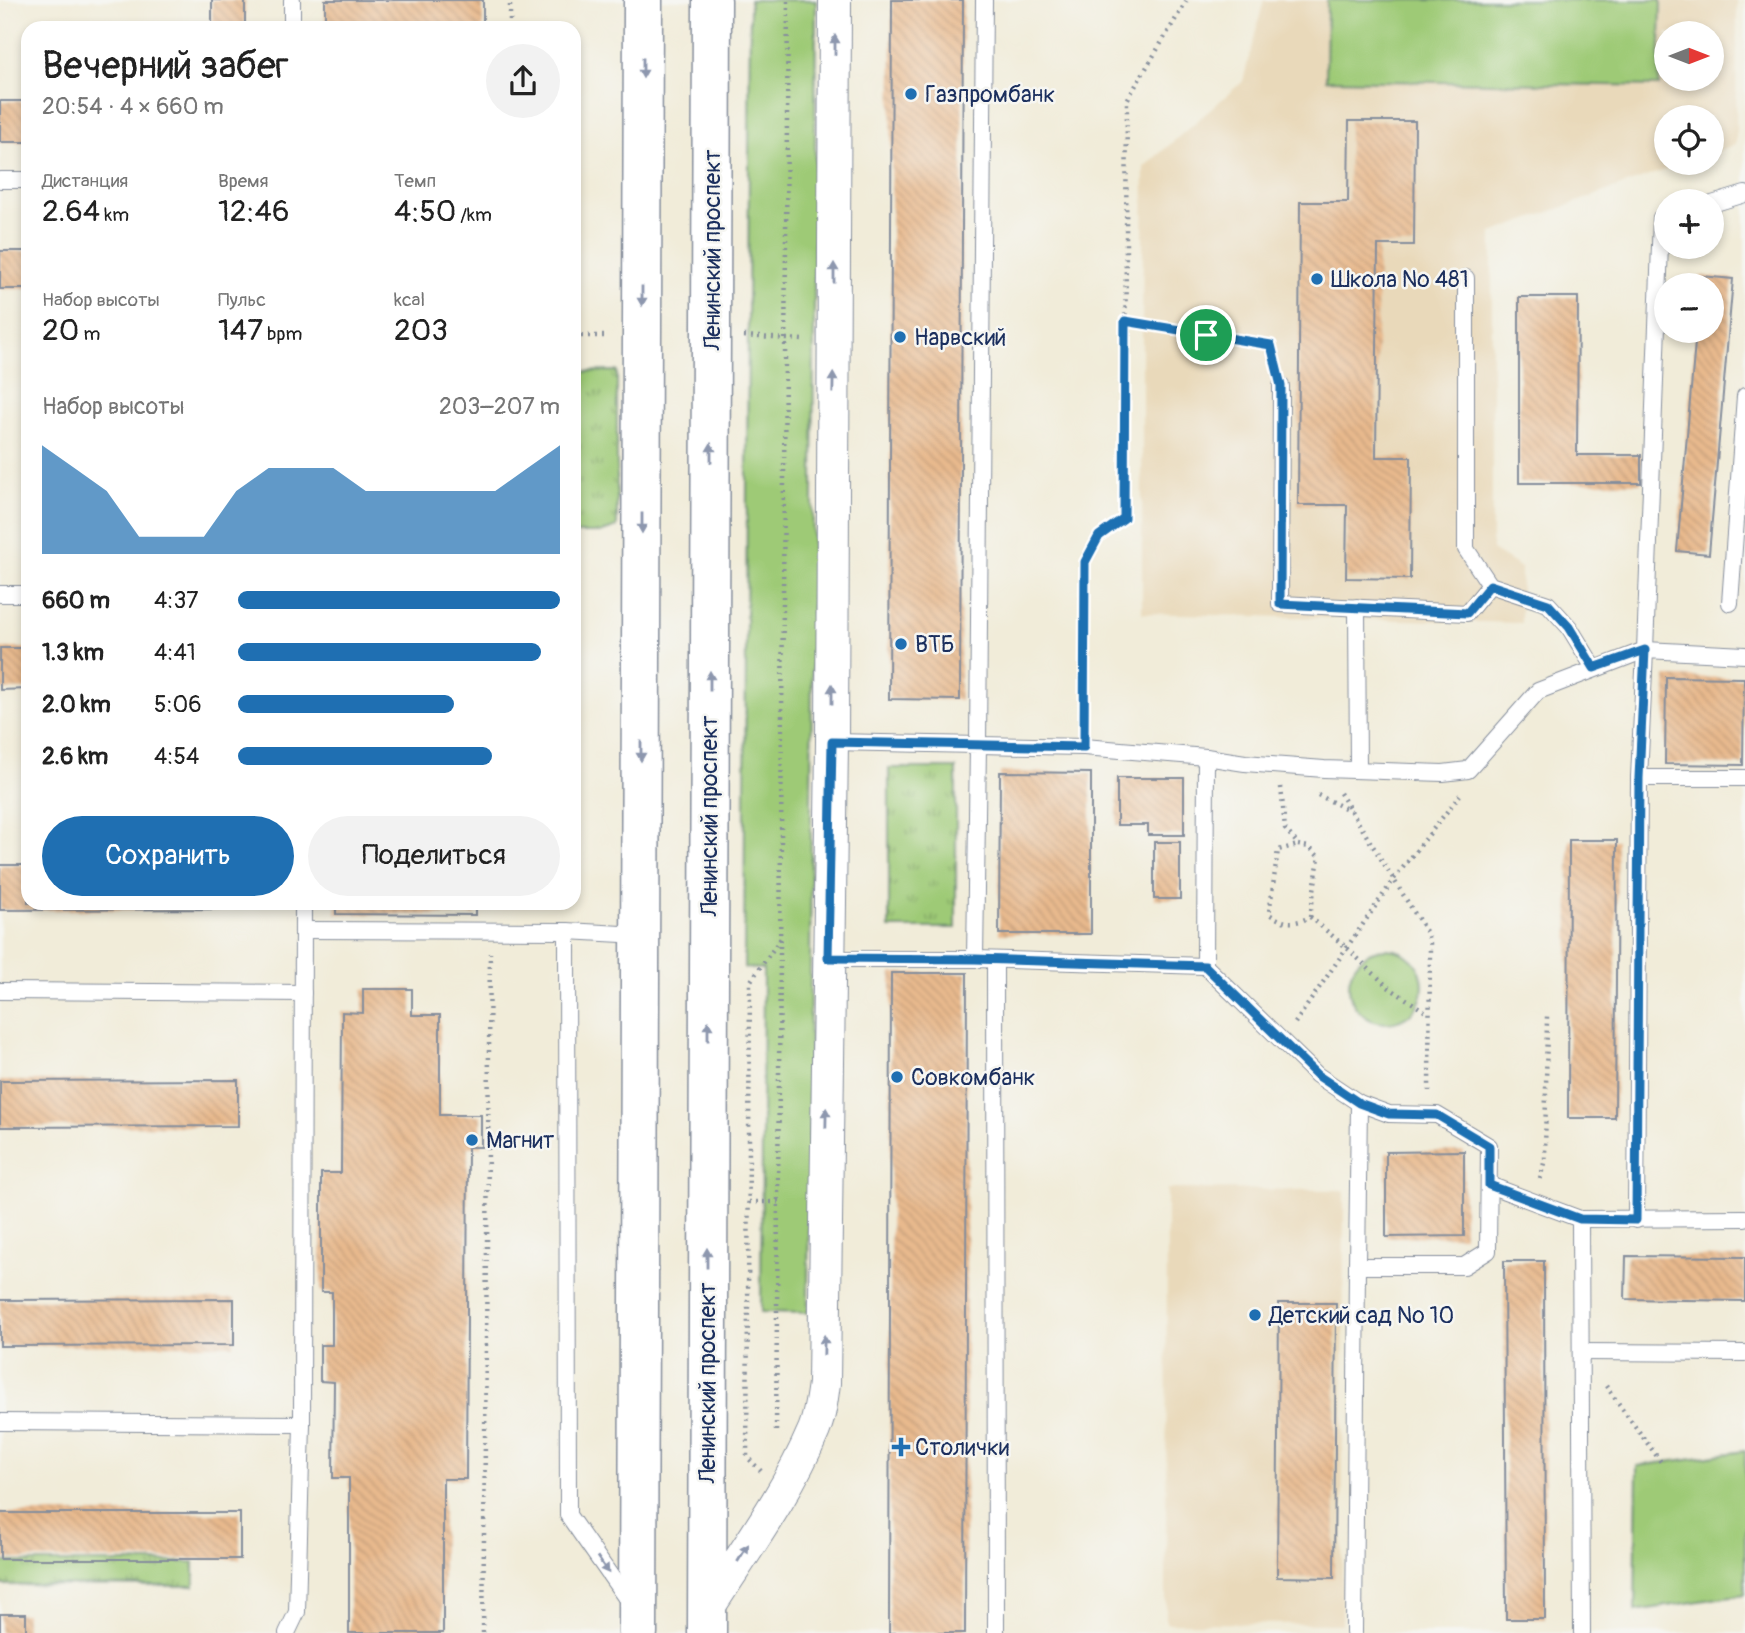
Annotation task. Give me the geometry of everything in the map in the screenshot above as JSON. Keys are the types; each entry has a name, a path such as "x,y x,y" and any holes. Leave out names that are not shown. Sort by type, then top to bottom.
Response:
{"main road":[{"path":"638,1624 643,0"},
{"name":"Ленинский проспект","path":"707,1622 712,0"}],"street":[{"path":"707,1622 782,1492 814,1430 824,1383 832,742 835,0"}],"lane":[{"path":"292,0 292,21"},
{"path":"975,959 984,0"},
{"path":"0,180 21,180"},
{"path":"1724,200 1745,194"},
{"path":"1636,1220 1639,778 1659,259"},
{"path":"1466,278 1466,549 1490,585 1548,604 1569,627 1594,668"},
{"path":"1281,386 1280,604 1467,613 1490,585"},
{"path":"1730,603 1745,396"},
{"path":"0,594 21,594"},
{"path":"1357,607 1358,770"},
{"path":"832,742 1084,747 1206,757 1245,763 1443,773 1468,770 1538,691 1594,668 1645,650 1745,655"},
{"path":"1205,966 1206,757"},
{"path":"1639,778 1745,778"},
{"path":"287,1633 297,1612 302,1424 303,910"},
{"path":"303,930 567,931 640,935"},
{"path":"567,931 568,1515 638,1624"},
{"path":"828,958 975,959 1205,966 1317,1075 1359,1103 1389,1114 1437,1115 1489,1146 1488,1251 1464,1266 1357,1266"},
{"path":"995,960 996,1633"},
{"path":"0,991 303,993"},
{"path":"1354,1633 1359,1103"},
{"path":"1489,1185 1580,1219 1745,1218"},
{"path":"1580,1219 1581,1633"},
{"path":"1581,1352 1745,1353"},
{"path":"0,1422 302,1424"}],"path":[{"path":"510,0 510,21"},
{"path":"776,1438 788,0"},
{"path":"1084,747 1085,562 1099,536 1124,518 1127,100 1187,0"},
{"path":"1125,321 1271,345 1281,386"},
{"path":"581,336 619,336"},
{"path":"743,336 806,341"},
{"path":"1282,1041 1394,879 1469,784 1468,770"},
{"path":"1281,782 1285,829 1298,845"},
{"path":"1334,783 1427,933 1430,943 1429,1097 1437,1115"},
{"path":"1298,845 1310,847 1319,857 1310,917 1297,923 1283,923 1269,914 1278,850 1298,845"},
{"path":"1310,917 1388,987 1430,1014"},
{"path":"483,1633 490,931"},
{"path":"769,1479 747,1457 750,982 781,937"},
{"path":"1534,1202 1545,1159 1547,1016"},
{"path":"749,1202 779,1202"},
{"path":"1581,1352 1661,1462"}],"shaded area":[{"name":"Школа № 481","path":"1264,0 1737,0 1736,144 1724,148 1724,105 1654,105 1654,174 1492,233 1492,550 1521,568 1521,623 1142,613 1144,167 1243,81"},
{"name":"Детский сад № 10","path":"1167,1189 1344,1190 1342,1624 1166,1623"}],"green space":[{"path":"750,0 816,0 808,1313 761,1312 763,969 744,968"},
{"path":"1327,0 1661,0 1661,21 1654,21 1654,86 1326,80"},
{"path":"617,371 617,527 600,533 581,533 581,372"},
{"path":"889,768 956,768 956,928 889,928"},
{"path":"1386,949 1400,952 1412,960 1420,972 1423,986 1420,1000 1412,1012 1400,1020 1386,1023 1372,1020 1360,1012 1352,1000 1349,986 1352,972 1360,960 1372,952"},
{"path":"1745,1451 1745,1594 1635,1611 1637,1466"},
{"path":"0,1562 194,1562 194,1586 0,1585"}],"building":[{"path":"212,0 245,0 245,21 212,21"},
{"path":"325,0 483,0 483,21 325,21"},
{"path":"892,0 963,0 960,700 889,699"},
{"path":"0,101 21,101 21,142 0,142"},
{"path":"1349,121 1415,121 1414,245 1378,245 1376,457 1411,457 1410,579 1346,578 1347,505 1298,505 1300,202 1348,202"},
{"path":"0,251 21,251 21,289 0,289"},
{"path":"1724,278 1733,279 1709,554 1677,551 1695,343 1724,343"},
{"path":"1519,297 1578,297 1577,455 1641,455 1641,483 1519,483"},
{"path":"0,648 21,648 21,689 0,690"},
{"path":"1666,677 1744,678 1743,765 1665,764"},
{"path":"1000,772 1091,773 1091,934 999,934"},
{"path":"1117,778 1184,778 1184,835 1148,835 1148,825 1117,825"},
{"path":"1569,840 1617,840 1615,1118 1568,1118"},
{"path":"1154,842 1180,842 1180,899 1154,899"},
{"path":"0,865 21,865 21,910 0,910"},
{"path":"336,910 475,910 475,915 336,914"},
{"path":"891,973 967,973 965,1633 889,1633"},
{"path":"363,989 412,989 412,1015 440,1015 440,1115 481,1115 481,1147 468,1147 466,1479 443,1479 443,1633 349,1633 349,1478 333,1478 334,1382 320,1381 320,1345 332,1345 332,1292 321,1292 321,1173 341,1173 342,1012 363,1013"},
{"path":"238,1080 238,1126 0,1127 0,1081"},
{"path":"1464,1151 1464,1236 1386,1237 1386,1152"},
{"path":"1626,1256 1745,1257 1745,1301 1625,1299"},
{"path":"1504,1261 1544,1261 1545,1619 1506,1619"},
{"path":"234,1299 234,1345 0,1346 0,1300"},
{"path":"1279,1303 1336,1303 1334,1578 1277,1577"},
{"path":"0,1513 240,1513 240,1559 0,1559"},
{"path":"0,1614 26,1614 26,1633 0,1633"}],"place":[{"name":"Газпромбанк","path":"911,94"},
{"name":"Школа № 481","path":"1317,279"},
{"name":"Нарвский","path":"900,337"},
{"name":"ВТБ","path":"901,644"},
{"name":"Совкомбанк","path":"897,1077"},
{"name":"Магнит","path":"472,1140"},
{"name":"Детский сад № 10","path":"1255,1315"},
{"name":"Столички","path":"901,1447"}],"route":[{"path":"1125,321 1206,335 1271,345 1281,386 1280,604 1467,613 1490,585 1548,604 1569,627 1594,668 1645,650 1639,778 1636,1220 1580,1219 1489,1185 1489,1146 1437,1115 1389,1114 1359,1103 1317,1075 1205,966 975,959 828,958 832,742 1084,747 1085,562 1099,536 1124,518 1125,321"}]}
